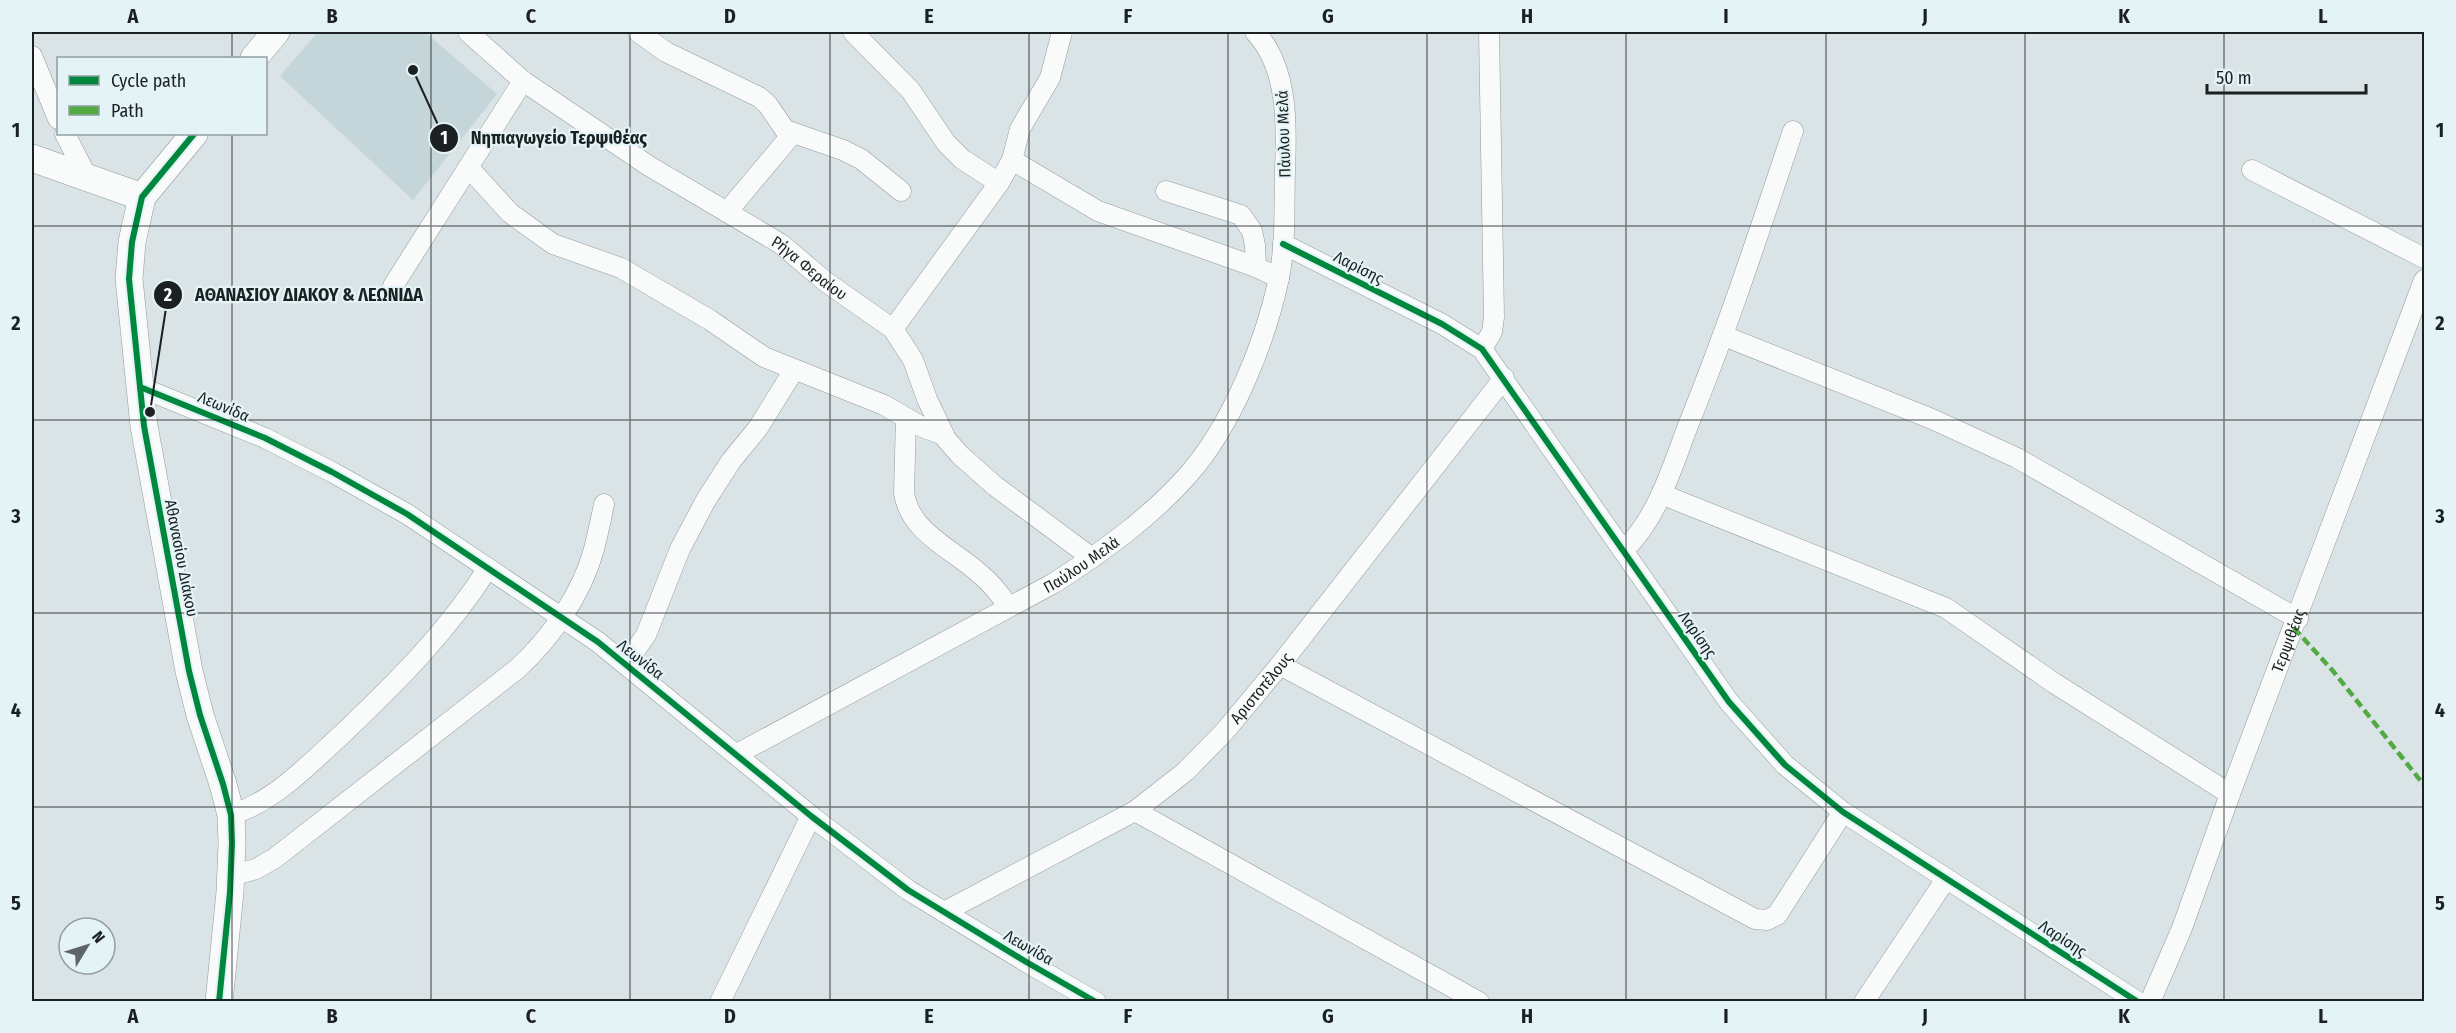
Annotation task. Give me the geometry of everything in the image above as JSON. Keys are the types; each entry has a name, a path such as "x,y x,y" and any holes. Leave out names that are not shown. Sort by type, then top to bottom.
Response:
{"street":[{"path":"255,57 276,32"},
{"name":"Ρήγα Φεραίου","path":"468,32 523,81 649,166 781,244 826,282 893,328 913,360 944,435 960,455 995,486 1092,558"},
{"path":"638,32 666,52 759,98 768,105 785,130 852,154 901,191"},
{"path":"853,32 911,91 946,143 962,159 999,183"},
{"path":"893,328 999,183 1012,160 1020,129 1050,78 1062,32"},
{"name":"Πάυλου Μελά","path":"1255,32 1275,60 1281,81 1286,146 1283,244"},
{"path":"1482,349 1492,332 1494,317 1489,32"},
{"path":"32,56 57,117"},
{"path":"393,286 523,81"},
{"path":"1623,552 1642,531 1661,494 1724,336 1793,131"},
{"path":"727,212 793,134"},
{"path":"66,135 87,177"},
{"name":"Αθανασίου Διάκου","path":"194,135 142,197 132,242 129,279 144,426 189,671 231,815 231,876 219,1002"},
{"path":"32,158 142,197"},
{"path":"1012,160 1098,211 1256,267 1279,278"},
{"path":"469,168 510,213 540,236 560,246 621,268 710,320 764,357 884,405 921,427 944,435"},
{"path":"2252,170 2424,258"},
{"path":"1166,191 1240,215 1252,231 1256,267"},
{"name":"Παύλου Μελά","path":"737,754 1054,583 1138,523 1188,474 1218,432 1261,342 1279,278 1283,244"},
{"name":"Λαρίσης","path":"1283,244 1442,324 1482,349 1729,702 1785,765 1843,812 2138,1002"},
{"name":"Τερψιθέας","path":"2150,1002 2182,928 2230,794 2298,619 2424,280"},
{"path":"1724,336 1932,419 2016,458 2298,619"},
{"path":"626,663 646,635 680,549 706,500 731,461 758,428 794,370"},
{"name":"Αριστοτέλους","path":"944,912 1135,811 1166,788 1204,754 1280,665 1504,378"},
{"name":"Λεωνίδα","path":"140,387 265,438 407,514 561,616 626,663 867,860 944,912 1091,1000"},
{"path":"906,418 904,493 906,505 912,516 929,534 980,573 1008,606"},
{"path":"1661,494 1946,608 2054,683 2230,794"},
{"path":"231,876 256,869 274,858 517,669 536,651 551,633 588,567 604,504"},
{"path":"231,815 253,808 270,798 353,723 441,634 488,568"},
{"path":"1280,665 1755,919 1767,920 1777,915 1843,812"},
{"path":"1135,811 1479,1002"},
{"path":"720,1002 811,816"},
{"path":"1864,1002 1946,879"}],"shaded area":[{"path":"318,32 425,32 497,94 413,200 280,76"}],"marked path":[{"path":"2294,628 2333,671 2424,785"}],"cycle path":[{"path":"193,135 142,197 132,242 129,279 144,426 189,671 231,815 230,892 219,1002"},
{"path":"1283,244 1442,324 1482,349 1729,702 1785,765 1843,812 2138,1002"},
{"path":"140,387 265,438 407,514 598,642 811,816 908,890 1096,1002"}],"place":[{"name":"Νηπιαγωγείο Τερψιθέας","path":"413,70"},
{"name":"ΑΘΑΝΑΣΙΟΥ ΔΙΑΚΟΥ & ΛΕΩΝΙΔΑ","path":"150,412"}]}
